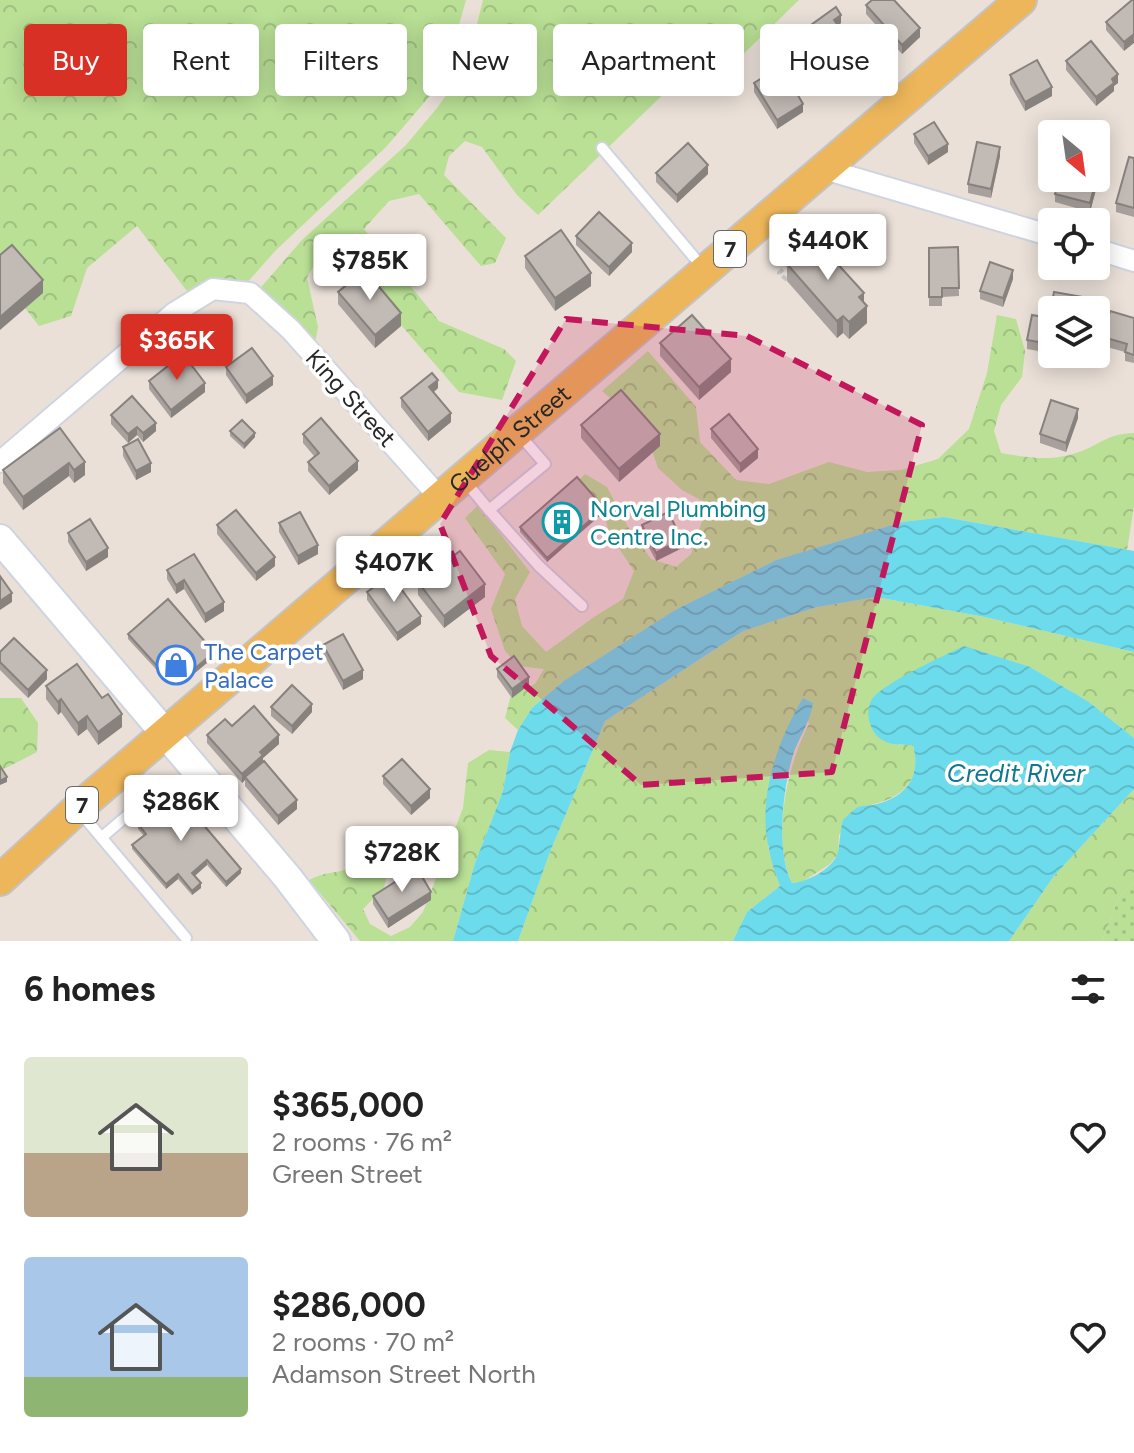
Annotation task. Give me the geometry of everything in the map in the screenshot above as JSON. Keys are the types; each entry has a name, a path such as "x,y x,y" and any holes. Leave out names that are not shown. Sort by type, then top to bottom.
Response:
{"main road":[{"name":"Guelph Street","path":"0,880 77,809 1021,0"},
{"path":"0,539 303,896 336,941"}],"street":[{"path":"824,169 1038,232"},
{"path":"1110,253 1134,261"},
{"name":"King Street","path":"0,462 174,313 213,289 250,293 291,330 440,498"}],"lane":[{"path":"602,148 705,271"},
{"path":"489,510 545,464 517,432"},
{"path":"463,479 539,566 582,606"},
{"path":"102,837 155,792"},
{"path":"77,809 186,938"}],"path":[{"path":"780,238 804,266"},
{"path":"787,280 779,273 797,257"}],"highlighted area":[{"path":"566,319 747,336 922,425 832,772 641,785 491,656 440,524"}],"green space":[{"path":"0,0 466,0 459,24 423,24 423,96 429,97 386,147 275,251 246,284 190,295 137,226 87,268 71,316 39,326 0,276"},
{"path":"483,0 799,0 774,24 760,24 760,38 744,53 744,24 553,24 553,96 662,96 538,215 517,195 482,147 465,141 449,156 444,175 506,238 495,263 481,266 419,194 389,201 364,229 439,321 504,349 516,361 502,400 459,392 338,252 316,262 307,278 318,327 315,343 256,293 302,240 406,145 446,96 537,96 537,24 477,24"},
{"path":"997,315 1016,319 1025,351 1022,377 1001,405 994,431 1001,453 1061,457 1112,437 1134,433 1134,506 1127,550 944,517 902,522 776,560 675,610 565,680 532,708 518,730 505,718 511,695 535,684 544,669 519,666 505,651 491,609 505,574 465,518 478,505 530,572 515,599 522,626 546,652 623,599 634,571 609,533 604,512 577,482 585,474 607,487 628,527 651,559 676,567 691,554 708,504 682,490 658,468 645,430 602,391 648,351 696,407 700,442 736,480 769,484 829,462 867,472 901,470 938,459 969,429 987,373"},
{"path":"876,597 985,617 1134,652 1134,738 1089,702 1030,667 897,745 913,745 915,760 910,782 894,796 857,808 839,835 838,854 830,864 802,882 792,883 786,865 782,824 788,781 809,724 803,699 768,847 780,886 747,912 733,941 518,941 550,852 605,721 743,631 817,607"},
{"path":"0,698 21,698 38,723 37,752 0,771"},
{"path":"489,750 510,752 503,791 475,863 453,941 360,941 309,880 344,870 380,854 390,863 384,888 363,909 370,924 391,936 410,927 423,912 463,808 468,763"},
{"path":"1134,789 1134,883 1119,897 1102,941 1009,941 1054,876"},
{"path":"1134,883 1134,941 1102,941 1119,897"}],"water":[{"path":"944,517 1134,551 1134,652 985,617 876,597 817,607 743,631 605,721 550,852 518,941 453,941 475,863 503,791 510,752 518,730 532,708 565,680 675,610 776,560 902,522"},
{"name":"Credit River","path":"964,646 1030,667 1089,702 1134,738 1134,789 1054,876 1009,941 733,941 747,912 780,886 766,830 768,791 785,733 803,698 813,703 795,749 784,798 782,836 792,883 813,877 836,858 843,820 850,813 858,807 897,796 910,783 915,766 913,745 894,744 878,737 869,720 871,701 899,679"}],"building":[{"path":"872,0 894,0 920,28 902,45 898,41 898,24 883,24 866,5"},
{"path":"1132,0 1134,34 1124,42 1106,22"},
{"path":"836,7 841,15 834,20 837,24 812,24"},
{"path":"1091,41 1118,74 1112,79 1114,83 1096,97 1066,61"},
{"path":"1037,60 1052,87 1025,102 1010,75"},
{"path":"760,79 760,93 754,83"},
{"path":"762,96 798,96 803,104 777,120"},
{"path":"934,122 948,144 928,156 914,134"},
{"path":"977,142 1000,147 991,189 968,184"},
{"path":"688,143 708,165 677,195 656,173"},
{"path":"1129,157 1134,158 1134,208 1116,203"},
{"path":"1056,192 1093,192 1090,203"},
{"path":"599,212 632,243 609,267 576,236"},
{"path":"561,230 591,273 555,298 525,256"},
{"path":"815,239 864,293 859,297 867,306 849,322 843,316 837,321 787,264"},
{"path":"12,245 43,280 0,317 0,255"},
{"path":"958,247 959,288 942,288 942,297 929,297 929,248"},
{"path":"990,262 1013,270 1003,298 980,291"},
{"path":"365,270 401,313 375,335 338,292"},
{"path":"1054,292 1077,296 1053,296"},
{"path":"1110,311 1134,318 1134,355 1125,352 1127,344 1110,339"},
{"path":"692,315 731,359 699,387 660,343"},
{"path":"1032,315 1038,316 1038,342 1027,340"},
{"path":"252,348 273,376 246,395 226,367"},
{"path":"183,354 205,383 171,410 149,381"},
{"path":"432,373 438,380 429,387 451,413 428,432 401,398"},
{"path":"621,390 660,434 619,469 581,425"},
{"path":"132,396 156,423 143,433 137,427 128,434 111,415"},
{"path":"1051,400 1078,409 1066,443 1040,434"},
{"path":"729,414 758,449 740,464 711,429"},
{"path":"321,418 358,461 329,486 308,462 319,453 303,434"},
{"path":"242,420 255,433 244,444 230,431"},
{"path":"60,428 85,462 74,470 69,463 23,497 3,470"},
{"path":"138,439 151,463 136,471 123,447"},
{"name":"Norval Plumbing Centre Inc.","path":"577,477 604,508 547,558 520,527"},
{"path":"236,510 275,557 256,573 217,525"},
{"path":"300,512 318,545 298,556 279,523"},
{"path":"668,512 682,539 656,553 642,525"},
{"path":"90,519 108,548 86,562 68,533"},
{"path":"460,551 485,584 444,616 418,582"},
{"path":"194,554 224,602 205,614 184,580 176,585 167,570"},
{"path":"391,575 421,616 397,633 367,592"},
{"path":"0,576 12,593 0,601"},
{"path":"168,599 214,652 184,678 167,677 128,634"},
{"path":"343,634 363,670 343,681 323,645"},
{"path":"14,638 47,670 28,690 0,662 0,652"},
{"path":"514,656 529,677 512,689 497,669"},
{"path":"77,664 102,698 108,694 122,714 98,732 87,716 78,723 61,699 58,702 46,686"},
{"path":"292,685 312,704 292,726 271,707"},
{"path":"254,706 279,735 242,774 207,735 225,719 232,726"},
{"path":"402,759 430,789 411,806 383,776"},
{"path":"264,761 297,800 278,816 245,777"},
{"path":"0,766 7,777 0,781"},
{"path":"175,792 182,800 190,794 203,810 196,816 241,869 226,882 207,860 192,873 201,883 192,891 178,874 166,884 132,845 146,834 138,824"},
{"path":"417,868 431,892 388,919 373,896"}],"place":[{"name":"Norval Plumbing Centre Inc.","path":"562,522"},
{"name":"The Carpet Palace","path":"176,665"}]}
